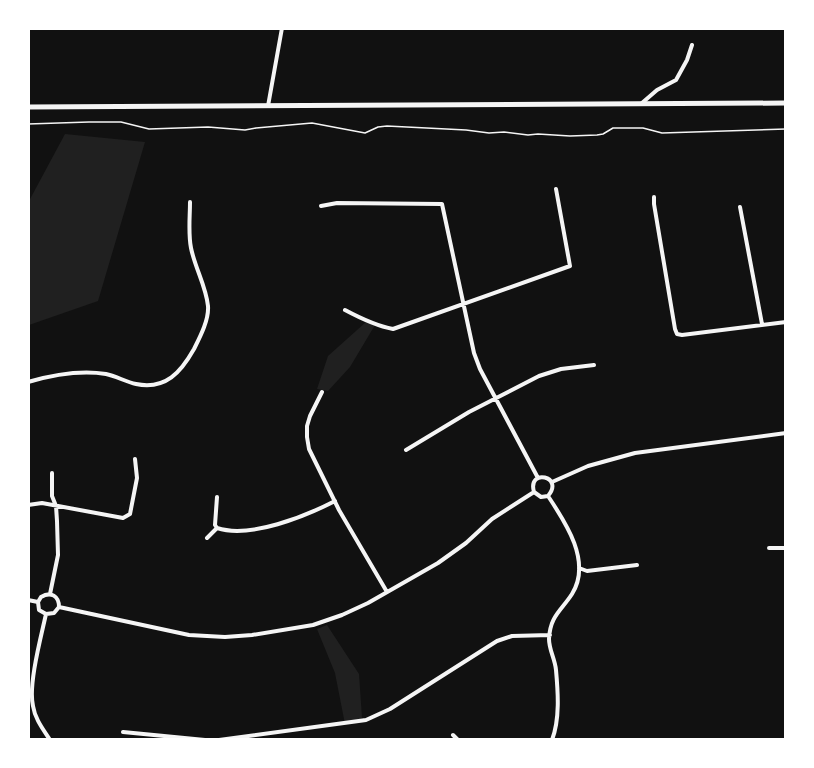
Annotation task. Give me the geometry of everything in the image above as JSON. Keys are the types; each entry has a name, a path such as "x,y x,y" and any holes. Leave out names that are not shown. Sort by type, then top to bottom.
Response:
{"main road":[{"path":"28,107 786,103"}],"street":[{"path":"268,106 282,28"},
{"path":"642,103 657,90 676,80 692,45"},
{"path":"345,310 393,329 570,266 556,189"},
{"path":"654,197 677,334 786,322"},
{"path":"28,382 41,378 82,373 105,374 148,386 175,376 197,343 208,308 191,248 190,202"},
{"path":"321,206 337,203 442,204 474,353 480,369 538,478"},
{"path":"740,207 762,324"},
{"path":"406,450 469,412 539,376 561,369 594,365"},
{"path":"322,392 310,416 307,437 309,449 335,501 387,592"},
{"path":"552,482 588,466 635,453 786,434"},
{"path":"28,505 42,503 123,518 129,514 137,478 135,459"},
{"path":"50,594 58,555 56,506 52,496 51,473"},
{"path":"545,477 552,482 553,490 548,496 541,497 534,492 533,483 538,478 545,477"},
{"path":"58,607 189,635 225,637 252,635 313,625 368,603 453,554 492,519 534,492"},
{"path":"548,496 566,522 578,555 579,568 575,586 571,595 558,610 550,635 551,652 556,670 557,711 552,740"},
{"path":"217,497 215,525 217,528"},
{"path":"217,528 231,530 289,521 308,515 335,501"},
{"path":"207,538 217,528"},
{"path":"769,548 786,548"},
{"path":"579,568 587,570 637,565"},
{"path":"50,594 58,599 58,607 54,613 46,614 39,610 38,602 41,597 50,594"},
{"path":"28,600 38,602"},
{"path":"46,614 36,659 32,694 33,707 38,720 50,740"},
{"path":"219,740 366,720 390,709 497,642 512,636 550,635"},
{"path":"123,732 205,740"},
{"path":"453,735 458,740"}],"path":[{"path":"28,124 89,122 121,123 149,129 208,127 245,130 312,123 365,133 387,126 570,136 603,134 613,128 644,128 662,133 786,129"}],"shaded area":[{"path":"65,134 145,142 98,301 29,325 29,201"},
{"path":"366,322 375,325 350,367 328,391 317,389 328,356"},
{"path":"327,625 359,674 362,718 345,724 335,673 317,629"}]}
